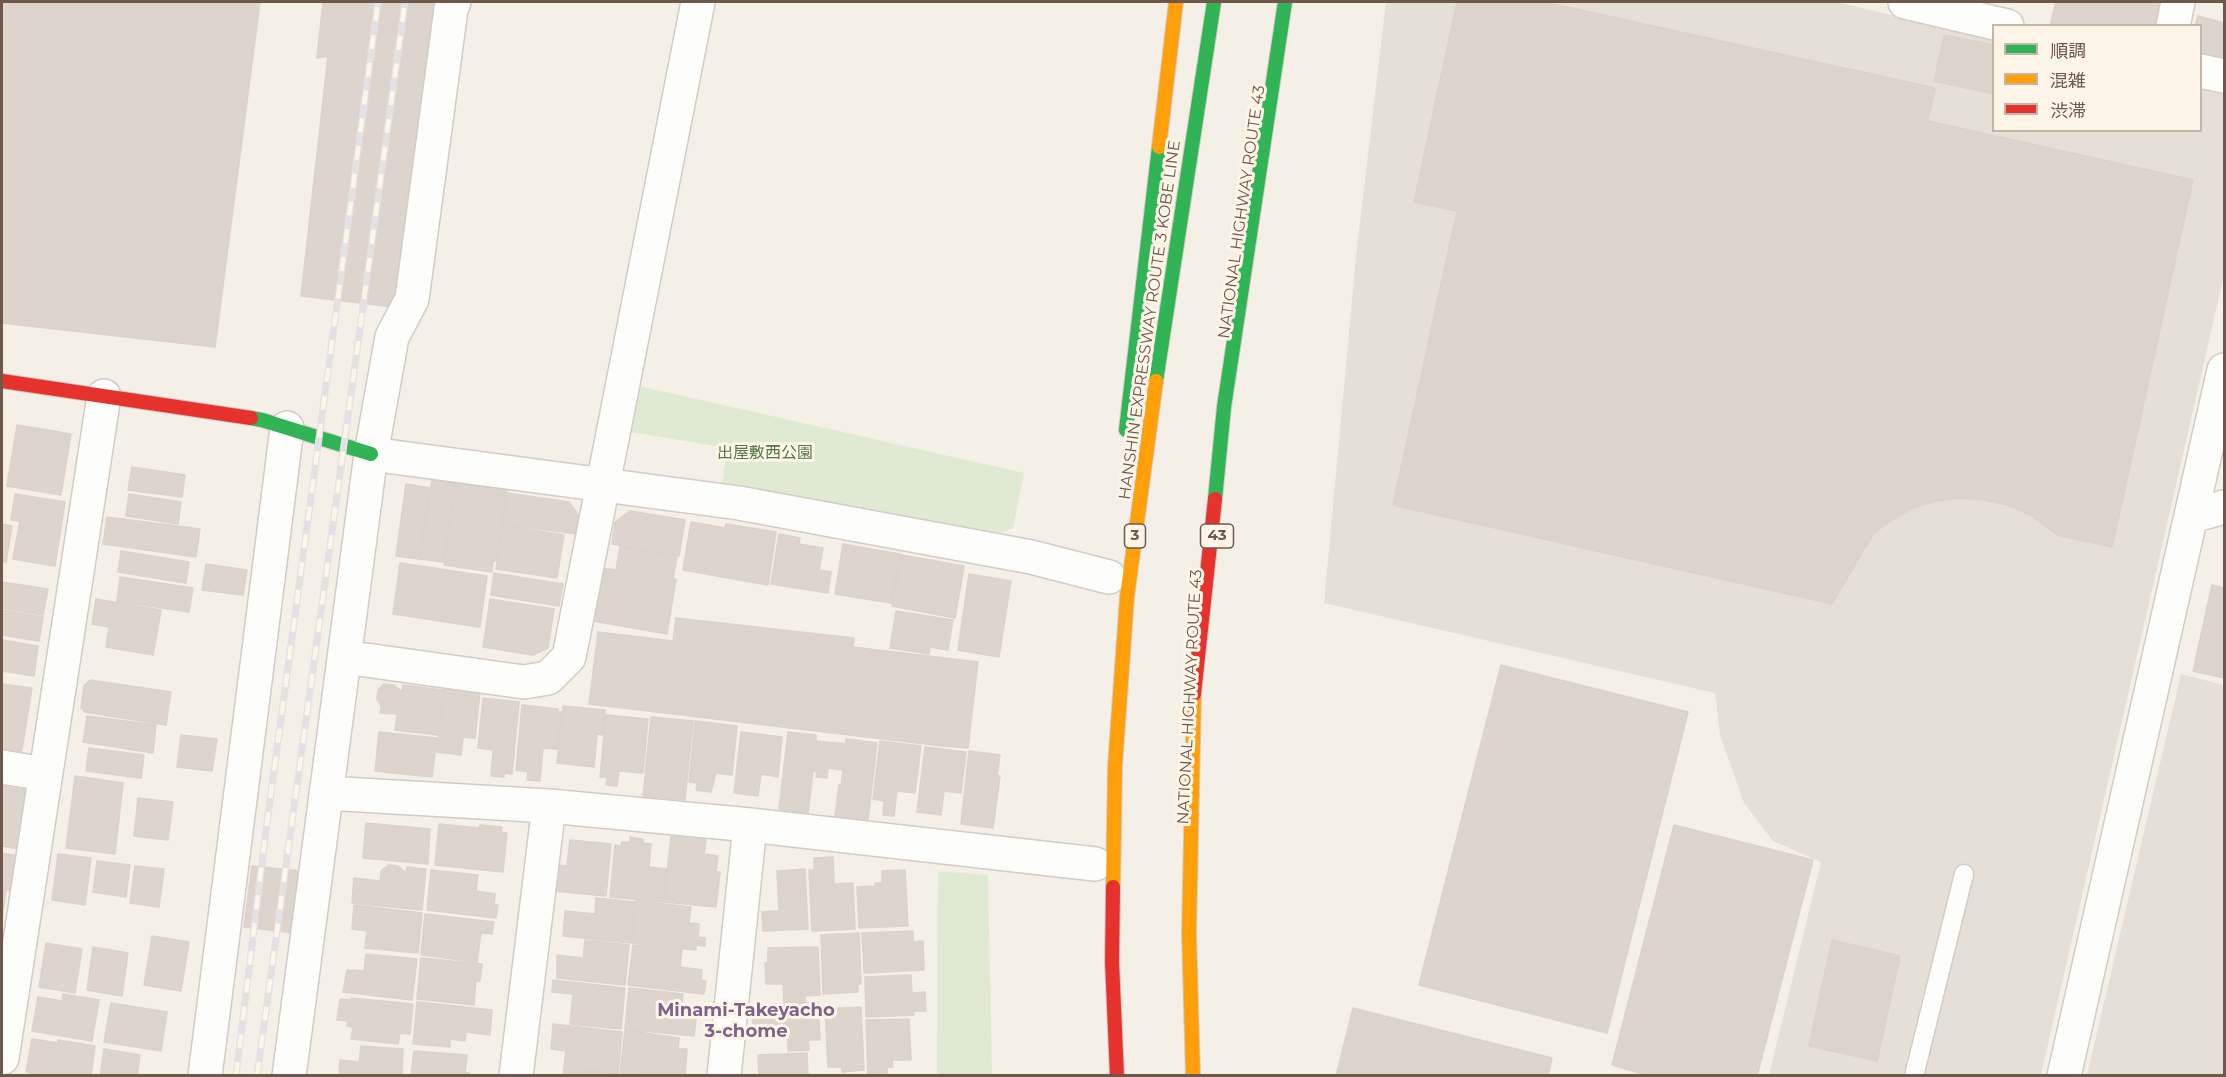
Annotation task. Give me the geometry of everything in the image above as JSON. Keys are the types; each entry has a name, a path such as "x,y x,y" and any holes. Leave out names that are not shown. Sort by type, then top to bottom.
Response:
{"main road":[{"path":"1124,448 1176,2"},
{"name":"HANSHIN EXPRESSWAY ROUTE 3 KOBE LINE","path":"1117,1076 1112,962 1115,766 1127,597 1152,401 1214,2"},
{"path":"1193,1076 1189,932 1194,699 1224,407 1285,2"},
{"name":"NATIONAL HIGHWAY ROUTE 43","path":"1201,1076 1199,808 1214,566 1232,392 1291,2"},
{"path":"2,381 262,420 371,454"}],"street":[{"path":"289,1076 371,454 392,337 412,299 449,20 454,2"},
{"path":"344,657 524,682 548,678 569,657 698,2"},
{"path":"2173,24 2178,2"},
{"path":"1917,3 1999,24"},
{"path":"2202,71 2224,76"},
{"path":"2064,1076 2224,370"},
{"path":"2,1058 10,948 45,774 104,396"},
{"path":"205,1076 287,428"},
{"path":"371,454 751,506 1031,558 1109,577"},
{"path":"2192,516 2224,507"},
{"path":"2,768 45,774"},
{"path":"326,793 549,806 750,825 1095,865"},
{"path":"516,1076 549,806"},
{"path":"724,1076 750,825"}],"lane":[{"path":"1914,1076 1964,874"}],"shaded area":[{"path":"1386,2 1836,2 1992,39 1992,132 2202,132 2202,88 2224,94 2224,275 2041,1075 1769,1075 1821,862 1773,841 1744,803 1720,735 1715,693 1324,603 1356,257"},
{"path":"2181,674 2224,685 2224,1075 2087,1075"}],"green space":[{"name":"出屋敷西公園","path":"639,386 1024,473 1013,528 997,533 722,483 728,448 631,432"},
{"path":"938,871 988,875 992,1075 937,1075"}],"building":[{"path":"2,2 260,2 215,347 2,323"},
{"path":"323,2 440,2 402,308 301,296 328,56 317,58"},
{"path":"1457,2 1544,2 1935,88 1928,121 2193,180 2112,547 2057,535 2030,515 2008,505 1960,498 1936,501 1913,508 1873,534 1832,604 1393,505 1457,211 1414,202"},
{"path":"2056,2 2168,2 2163,24 2050,24"},
{"path":"2198,16 2224,23 2224,69 2202,64 2202,24 2196,24"},
{"path":"1944,35 1992,45 1992,94 1934,81"},
{"path":"17,425 71,434 61,495 7,486"},
{"path":"132,467 185,475 182,497 128,490"},
{"path":"453,479 507,488 496,561 493,561 492,572 444,565 455,485 452,485"},
{"path":"432,480 452,483 451,485 455,486 443,562 420,559"},
{"path":"406,484 430,488 419,559 396,556"},
{"path":"507,493 569,502 580,517 577,534 503,524"},
{"path":"15,494 65,502 55,566 13,559 20,521 11,520"},
{"path":"129,494 181,502 178,524 126,516"},
{"path":"630,511 685,520 679,556 612,544 615,522"},
{"path":"107,517 200,529 196,557 103,544"},
{"path":"691,522 725,528 726,524 776,532 768,585 683,570"},
{"path":"2,524 12,526 6,562 2,561"},
{"path":"503,525 564,535 557,578 496,569"},
{"path":"779,534 800,538 799,544 823,548 819,570 831,572 828,593 771,584"},
{"path":"843,544 900,554 891,603 835,594"},
{"path":"620,547 677,557 673,579 676,579 667,634 593,621 602,568 616,570"},
{"path":"121,551 189,562 186,583 118,572"},
{"path":"901,555 964,566 955,618 892,606"},
{"path":"400,563 487,576 480,627 393,614"},
{"path":"206,564 247,570 243,595 202,590"},
{"path":"494,573 563,584 559,606 491,595"},
{"path":"969,574 1011,581 999,657 958,650"},
{"path":"120,577 193,588 189,612 117,601"},
{"path":"2,582 48,589 43,615 2,608"},
{"path":"2212,585 2224,588 2224,678 2193,671"},
{"path":"96,599 161,610 153,655 106,647 109,627 92,624"},
{"path":"490,599 554,609 548,648 533,655 483,647"},
{"path":"2,610 43,617 39,641 2,635"},
{"path":"896,611 953,620 948,650 930,647 929,654 890,648"},
{"path":"676,618 854,638 853,647 953,659 942,746 589,704 598,632 673,641"},
{"path":"2,640 38,646 34,676 2,671"},
{"path":"953,659 978,662 968,748 942,746"},
{"path":"1501,665 1688,712 1607,1033 1419,985"},
{"path":"90,680 171,692 166,725 85,712 81,708 84,686"},
{"path":"2,684 32,688 21,756 2,753"},
{"path":"384,684 394,685 402,692 403,685 443,690 438,735 395,730 397,714 380,713 378,690"},
{"path":"444,689 480,692 475,738 463,737 461,755 437,752"},
{"path":"483,698 519,702 512,774 504,773 504,777 491,776 493,750 478,748"},
{"path":"522,705 558,709 558,712 561,712 557,749 543,748 540,781 527,780 528,772 516,770"},
{"path":"563,706 605,710 603,735 597,734 594,767 557,763"},
{"path":"606,715 648,719 643,773 619,771 617,786 606,785 607,777 600,777"},
{"path":"87,716 156,725 153,753 83,742"},
{"path":"651,717 693,721 685,800 643,796"},
{"path":"695,721 737,726 732,775 716,773 711,792 696,790 697,783 689,782"},
{"path":"379,732 437,738 432,777 375,771"},
{"path":"741,732 782,737 778,777 761,774 758,796 734,793"},
{"path":"788,732 816,735 816,741 846,744 846,739 877,743 868,820 835,816 843,770 828,768 827,778 816,777 817,772 813,771 808,813 779,809"},
{"path":"181,735 217,739 212,771 177,767"},
{"path":"880,741 921,746 915,793 897,791 894,816 883,815 884,801 873,799"},
{"path":"925,747 966,752 961,793 944,791 941,815 917,812"},
{"path":"89,748 144,755 141,778 86,771"},
{"path":"969,751 1000,755 997,776 1000,776 993,828 961,824"},
{"path":"75,776 123,783 115,854 66,848"},
{"path":"2,786 30,791 20,849 2,846"},
{"path":"138,798 173,802 168,840 134,836"},
{"path":"366,823 430,829 428,864 363,858"},
{"path":"439,824 479,828 480,825 502,827 501,832 507,833 503,872 435,865"},
{"path":"1674,825 1813,860 1757,1076 1650,1076 1612,1065"},
{"path":"671,836 706,839 704,854 718,856 716,872 720,872 716,907 664,902"},
{"path":"630,837 643,839 643,843 651,844 649,867 666,869 663,902 610,897 615,845 621,846 622,842 630,842"},
{"path":"570,840 611,844 606,896 554,891 556,865 567,866"},
{"path":"2,853 17,856 12,891 6,890 2,919"},
{"path":"58,854 91,858 85,905 52,900"},
{"path":"833,857 834,884 853,883 855,929 812,931 809,870 814,870 814,858"},
{"path":"97,861 130,865 126,897 93,892"},
{"path":"388,865 398,866 406,873 407,867 426,869 422,910 352,903 354,878 380,881 381,871"},
{"path":"135,866 164,869 159,907 130,903"},
{"path":"252,866 300,871 293,933 244,927"},
{"path":"805,869 808,929 763,931 762,912 779,911 777,871"},
{"path":"431,870 478,875 476,891 495,894 494,905 498,905 496,918 427,910"},
{"path":"905,870 908,926 859,928 857,887 875,886 875,883 882,883 882,871"},
{"path":"596,898 635,902 631,943 563,936 565,911 595,914"},
{"path":"636,901 691,907 689,923 699,924 698,937 705,938 705,946 696,945 696,950 632,943"},
{"path":"354,905 422,913 418,953 365,948 367,931 352,929"},
{"path":"425,914 494,922 492,934 481,933 477,962 421,955"},
{"path":"913,931 913,942 923,941 924,970 864,973 862,933"},
{"path":"859,933 861,984 858,984 858,992 823,994 821,935"},
{"path":"152,936 189,942 181,991 144,985"},
{"path":"585,940 629,945 625,985 557,978 557,955 583,958"},
{"path":"1832,940 1900,956 1877,1061 1809,1046"},
{"path":"46,943 82,949 75,993 39,987"},
{"path":"633,945 682,950 680,967 702,970 701,980 706,981 704,994 628,985"},
{"path":"93,947 128,953 122,996 87,990"},
{"path":"818,947 820,995 805,996 805,1002 784,1002 783,984 766,984 765,963 768,963 768,948"},
{"path":"366,954 417,959 412,1000 343,992 347,970 364,971"},
{"path":"421,958 482,964 480,981 476,981 474,1005 417,999"},
{"path":"911,975 912,993 925,992 926,1011 913,1011 914,1015 866,1017 865,977"},
{"path":"553,980 625,988 621,1029 570,1024 573,994 552,992"},
{"path":"629,988 683,994 681,1012 697,1013 694,1036 625,1029"},
{"path":"63,994 99,1000 92,1041 32,1031 38,997 62,1001"},
{"path":"351,998 413,1004 410,1034 400,1033 398,1044 351,1039 353,1027 347,1026 348,1021 337,1020 340,999 351,1000"},
{"path":"417,1002 492,1010 490,1035 466,1032 465,1041 450,1039 450,1047 413,1044"},
{"path":"818,1002 820,1040 808,1040 809,1050 788,1051 788,1028 753,1030 752,1005"},
{"path":"111,1003 167,1012 161,1051 104,1042"},
{"path":"861,1007 864,1070 842,1072 842,1067 828,1067 825,1009"},
{"path":"1353,1008 1552,1058 1548,1076 1336,1076"},
{"path":"909,1019 911,1060 892,1060 893,1067 887,1067 887,1076 868,1076 866,1020"},
{"path":"553,1024 622,1032 618,1073 564,1067 566,1051 551,1049"},
{"path":"625,1030 679,1038 678,1049 687,1049 685,1076 620,1073"},
{"path":"32,1039 58,1043 58,1040 95,1046 91,1076 50,1076 26,1072"},
{"path":"361,1046 403,1049 402,1076 339,1076 340,1060 359,1062"},
{"path":"104,1049 140,1055 137,1076 100,1076"},
{"path":"414,1051 467,1055 465,1073 470,1073 469,1076 411,1076"},
{"path":"807,1053 808,1076 759,1076 758,1055"},
{"path":"564,1068 617,1074 617,1076 563,1076"}],"railway":[{"path":"236,1076 266,830 378,2"},
{"path":"257,1076 405,2"}],"traffic: fast":[{"path":"1156,381 1214,2"},
{"path":"1215,499 1224,407 1285,2"},
{"path":"1126,430 1159,147"},
{"path":"251,418 371,454"}],"traffic: slow":[{"path":"1159,147 1176,2"},
{"path":"1113,887 1115,766 1127,597 1156,381"},
{"path":"1193,1076 1189,932 1194,694"}],"traffic: jam":[{"path":"2,381 251,418"},
{"path":"1194,694 1215,499"},
{"path":"1113,887 1112,962 1117,1076"}],"district":[{"name":"Minami-Takeyacho 3-chome","path":"746,1021"}]}
